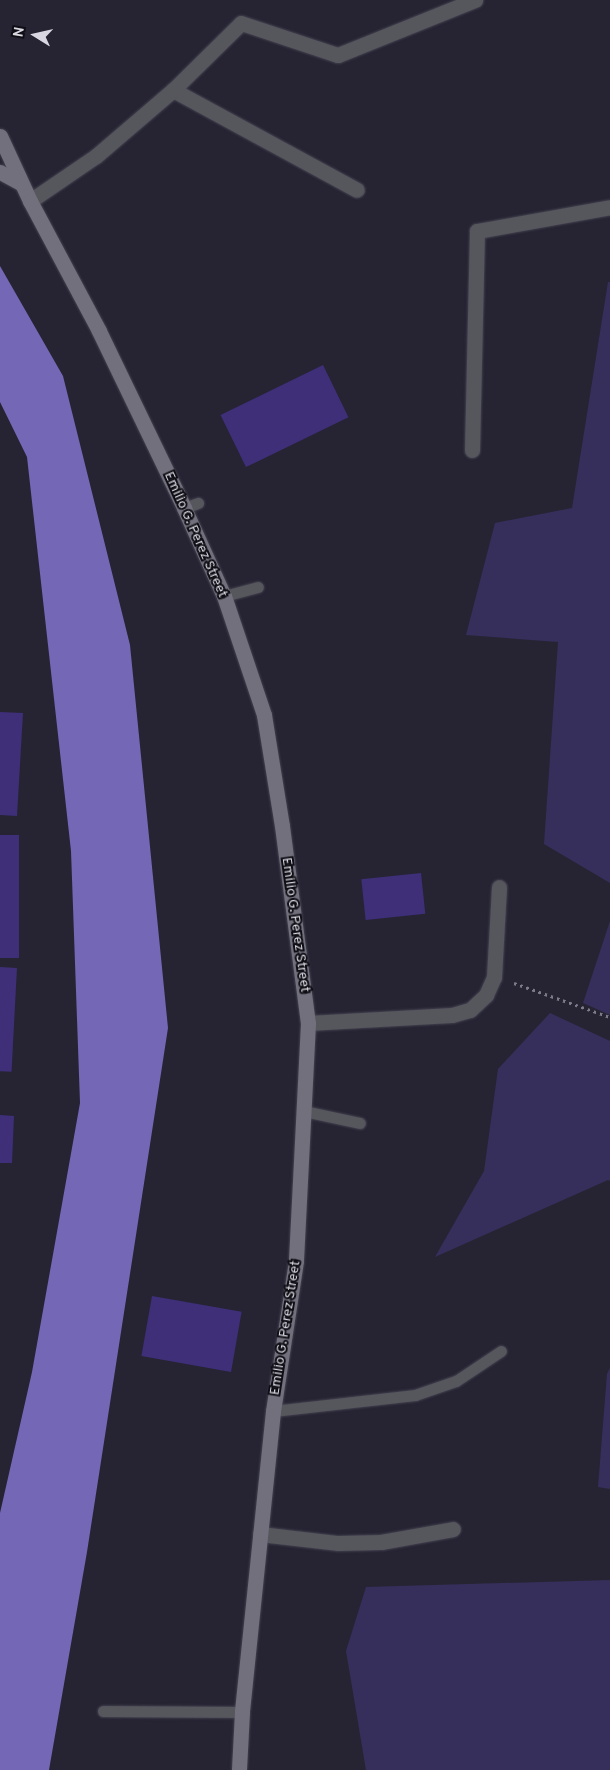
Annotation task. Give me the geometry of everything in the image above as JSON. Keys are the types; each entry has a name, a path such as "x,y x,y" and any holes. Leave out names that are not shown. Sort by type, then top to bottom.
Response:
{"main road":[{"name":"Emilio G. Perez Street","path":"0,136 30,201 191,505 264,715 282,826 308,1023 296,1262 273,1412 242,1712 240,1770"},
{"path":"0,172 21,183"}],"street":[{"path":"30,201 96,156 173,90 242,23 338,55 475,0"},
{"path":"173,90 357,190"},
{"path":"472,450 477,230 610,207"},
{"path":"308,1023 452,1015 470,1010 486,995 494,977 498,888"},
{"path":"260,1534 338,1543 381,1542 453,1529"}],"lane":[{"path":"224,596 258,586"},
{"path":"304,1111 360,1123"},
{"path":"273,1412 414,1396 456,1381 501,1352"},
{"path":"103,1711 242,1712"}],"path":[{"path":"494,977 546,993 610,1017"}],"shaded area":[{"path":"0,266 63,376 130,645 168,1028 87,1552 49,1770 0,1770 0,1513 32,1372 80,1103 71,851 27,457 0,402"},
{"path":"608,282 610,282 610,883 544,844 558,642 466,635 495,523 572,508"},
{"path":"610,921 610,1015 583,1003"},
{"path":"550,1013 610,1041 610,1181 608,1180 435,1257 484,1171 498,1069"},
{"path":"610,1368 610,1489 598,1487 607,1374"},
{"path":"610,1580 610,1770 366,1770 346,1651 366,1587"}],"building":[{"path":"323,365 348,417 246,467 221,415"},
{"path":"0,712 23,713 17,816 0,815"},
{"path":"0,835 19,835 19,958 0,958"},
{"path":"421,873 425,914 366,920 361,879"},
{"path":"0,967 17,968 12,1072 0,1071"},
{"path":"0,1115 14,1116 12,1163 0,1163"},
{"path":"152,1296 242,1312 231,1372 141,1356"}]}
